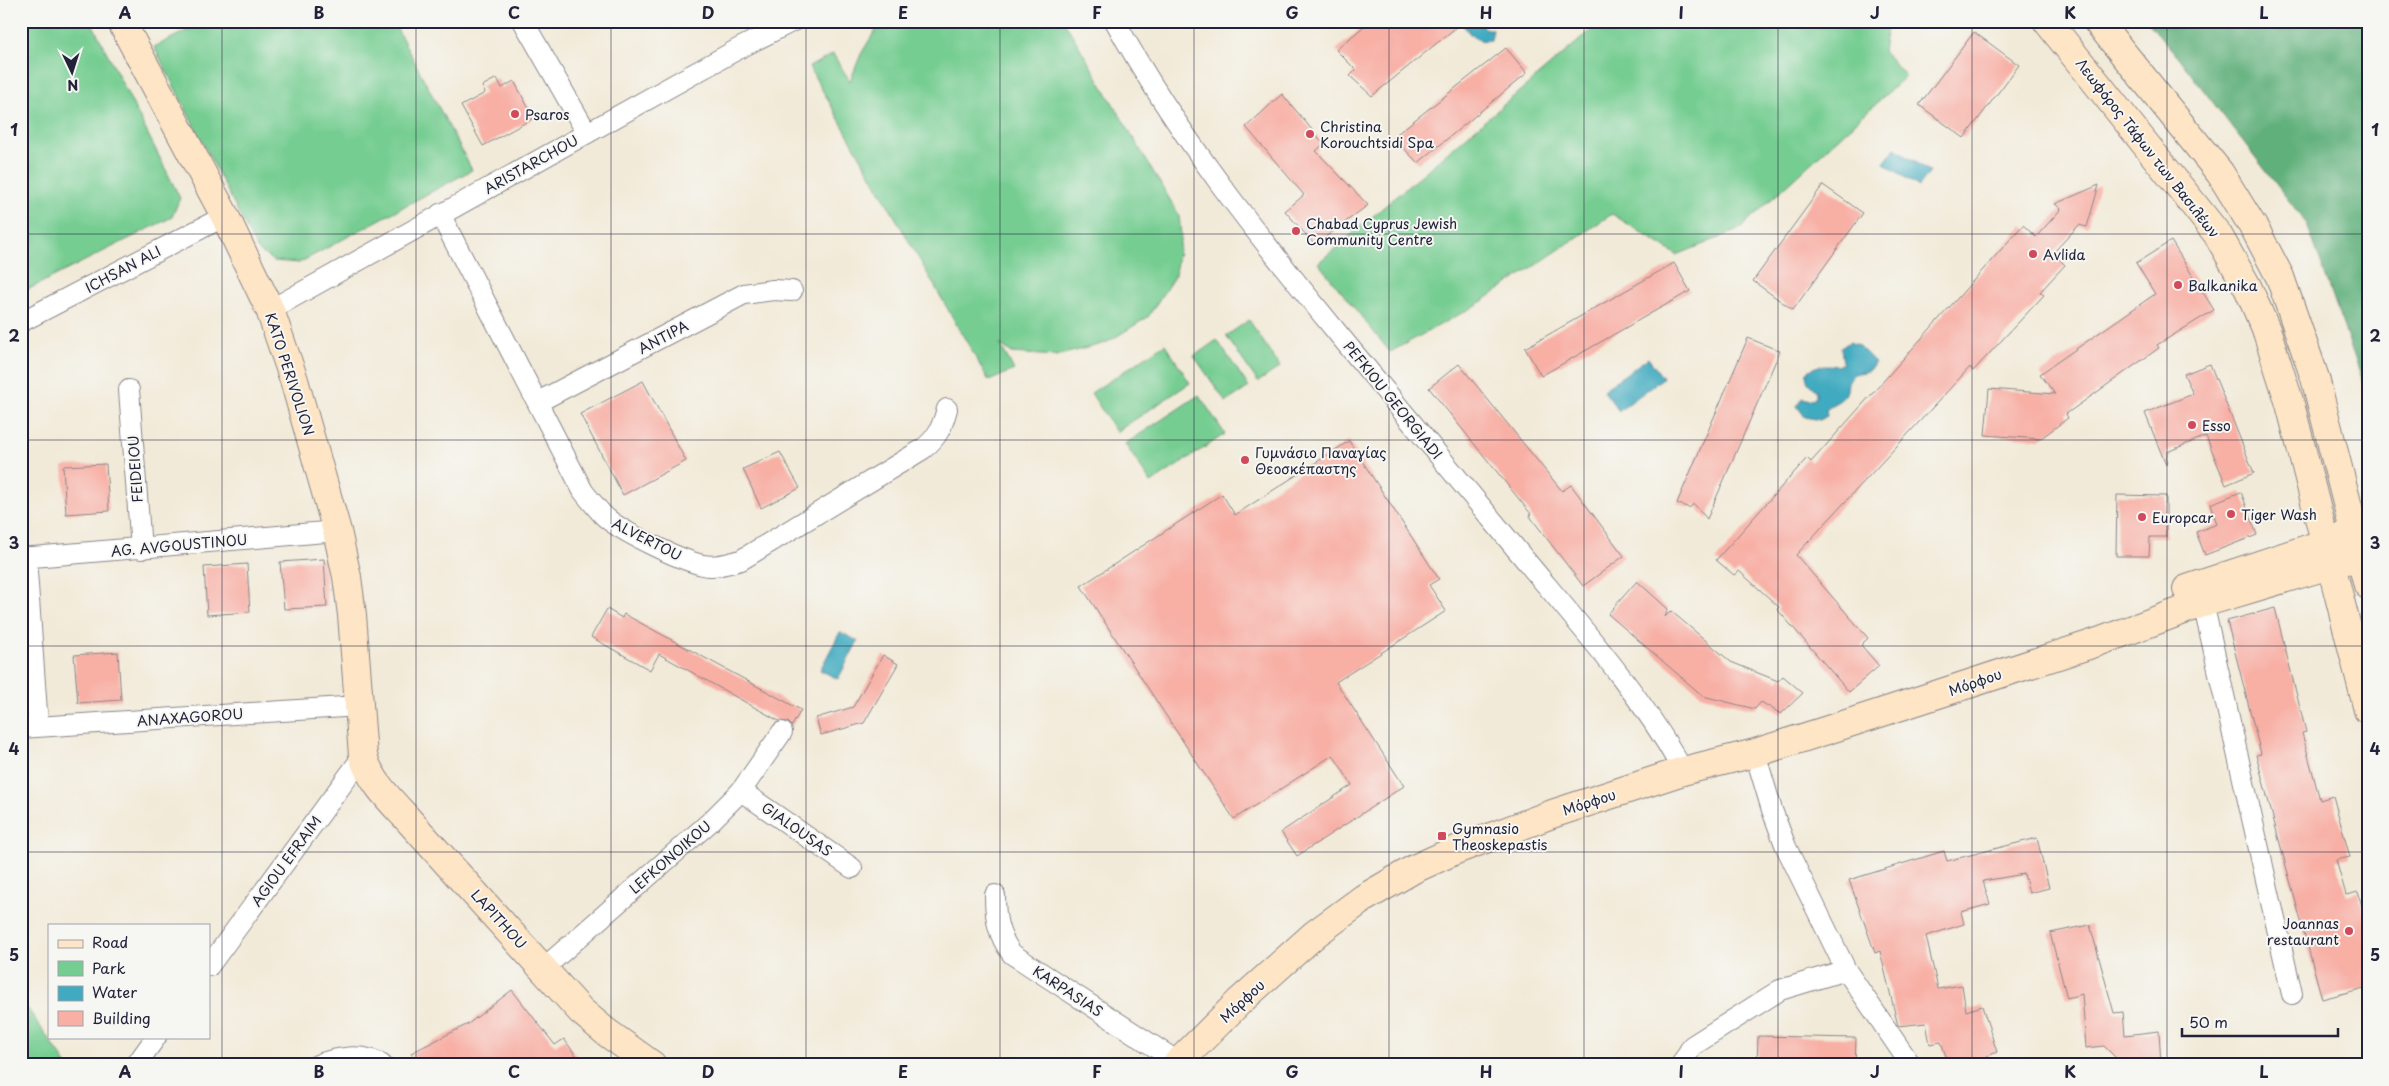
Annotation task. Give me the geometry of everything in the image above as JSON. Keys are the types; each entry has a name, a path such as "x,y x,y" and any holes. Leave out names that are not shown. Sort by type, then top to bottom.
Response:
{"street":[{"name":"KATO PERIVOLION","path":"121,21 224,216 270,310 294,380 337,531 347,577 352,615 363,756"},
{"path":"523,21 587,133"},
{"name":"ARISTARCHOU","path":"270,310 738,49 793,21"},
{"name":"PEFKIOU GEORGIADI","path":"1114,21 1181,131 1225,192 1304,292 1584,631 1665,739 1683,771"},
{"name":"Λεωφόρος Τάφων των Βασιλέων","path":"2047,21 2218,235 2248,288 2267,332 2290,404 2368,710"},
{"path":"2097,21 2220,173 2258,233 2280,276 2315,378 2368,585"},
{"name":"ALVERTOU","path":"440,214 583,491 604,516 627,531 674,555 704,566 723,565 740,560 923,449 935,440 941,431 947,409"},
{"name":"ICHSAN ALI","path":"21,322 224,216"},
{"name":"ANTIPA","path":"538,402 744,294 773,290 792,291"},
{"name":"FEIDEIOU","path":"129,390 141,549"},
{"name":"AG. AVGOUSTINOU","path":"24,557 141,549 337,531"},
{"name":"Μόρφου","path":"2033,661 2097,624 2186,589 2357,545"},
{"name":"Μόρφου","path":"1177,1064 1239,1002 1315,934 1364,898 1414,870 1456,850 1552,814 1683,771 1755,753 1952,690 2033,661 2098,642 2329,553"},
{"path":"24,557 30,727"},
{"path":"2203,603 2292,994"},
{"name":"ANAXAGOROU","path":"30,727 359,706"},
{"name":"LEFKONOIKOU","path":"544,968 710,822 742,790 782,732"},
{"path":"1755,753 1772,810 1786,846 1846,970 1911,1065"},
{"name":"AGIOU EFRAIM","path":"210,965 363,756"},
{"name":"LAPITHOU","path":"363,756 371,774 396,807 594,1022 652,1065"},
{"name":"GIALOUSAS","path":"742,790 852,868"},
{"name":"KARPASIAS","path":"995,895 995,919 1002,940 1012,954 1177,1064"},
{"path":"1681,1065 1692,1046 1780,990 1846,970"},
{"path":"136,1065 155,1038"},
{"path":"317,1065 330,1060 360,1057 382,1065"}],"green space":[{"path":"21,21 91,21 180,198 172,217 21,293"},
{"path":"206,21 393,21 472,170 299,263 273,261 257,249 154,47"},
{"path":"881,21 1064,21 1179,215 1181,235 1175,275 1148,317 1106,343 1056,356 1012,353 1000,344 1014,370 989,381 809,67 833,54 850,81 861,54"},
{"path":"1602,21 1888,21 1883,51 1906,76 1738,230 1677,255 1612,214 1475,306 1390,352 1318,263"},
{"path":"2147,21 2365,21 2368,24 2368,395 2307,224 2177,56"},
{"path":"1249,320 1280,367 1258,382 1226,336"},
{"path":"1217,340 1249,387 1226,402 1194,356"},
{"path":"1165,344 1190,383 1116,432 1091,393"},
{"path":"1199,395 1225,434 1151,483 1125,444"},
{"path":"21,999 67,1065 21,1065"}],"water":[{"path":"1466,21 1479,21 1484,28 1493,30 1491,40 1486,41 1475,38 1463,25"},
{"path":"1895,148 1930,172 1919,187 1884,163"},
{"path":"1849,342 1858,345 1875,362 1870,370 1851,376 1845,395 1826,409 1827,416 1820,420 1805,417 1797,406 1802,398 1812,400 1816,397 1816,390 1807,380 1807,372 1817,366 1837,366 1843,363 1841,348"},
{"path":"1648,358 1663,378 1619,411 1603,390"},
{"path":"840,632 858,641 838,679 820,670"}],"building":[{"path":"1370,21 1464,21 1372,96 1350,76 1356,70 1336,50"},
{"path":"1974,32 2019,65 1964,138 1919,105"},
{"path":"1506,48 1527,73 1418,163 1393,137"},
{"path":"497,78 502,88 514,81 534,118 483,146 461,106 485,93 482,86"},
{"path":"1282,94 1324,144 1316,151 1368,205 1315,245 1285,211 1304,195 1246,127"},
{"path":"1823,185 1863,213 1793,310 1753,281"},
{"path":"2099,185 2087,227 2079,225 2053,253 2065,265 2040,292 2044,295 1973,371 1970,367 1796,555 1868,638 1861,645 1879,666 1849,692 1777,609 1779,607 1739,571 1734,575 1716,560 1807,458 1811,462 2023,225 2036,237 2061,209 2055,204"},
{"path":"2171,241 2214,310 2157,345 2159,348 2066,414 2068,418 2040,439 1985,435 1989,389 2055,394 2040,374 2155,294 2136,263"},
{"path":"1674,263 1690,291 1541,376 1525,348"},
{"path":"1748,338 1780,351 1707,519 1694,504 1689,508 1677,503"},
{"path":"1459,364 1562,491 1571,485 1624,556 1583,586 1529,515 1531,514 1429,388"},
{"name":"Esso","path":"2210,364 2254,473 2226,485 2206,436 2167,452 2166,465 2145,413 2193,394 2184,374"},
{"path":"643,381 686,461 623,495 580,414"},
{"path":"1349,441 1439,579 1429,585 1446,611 1336,682 1404,786 1297,856 1281,832 1352,785 1333,755 1234,819 1081,586 1222,494 1235,515"},
{"path":"780,452 800,488 761,508 743,469"},
{"path":"106,464 109,511 66,514 63,466"},
{"name":"Tiger Wash","path":"2241,492 2257,535 2205,555 2196,532 2217,524 2210,504"},
{"name":"Europcar","path":"2117,495 2166,496 2166,537 2150,537 2149,556 2116,556"},
{"path":"324,559 327,607 284,609 280,562"},
{"path":"247,564 250,612 207,615 204,567"},
{"path":"1637,581 1668,609 1665,617 1671,611 1731,662 1778,681 1783,676 1803,693 1781,714 1761,702 1755,709 1703,696 1608,614"},
{"path":"2275,608 2306,732 2302,733 2320,800 2333,796 2350,857 2336,860 2346,895 2358,892 2368,928 2368,987 2322,999 2256,755 2261,754 2227,621"},
{"path":"607,609 622,618 624,614 801,710 792,726 788,722 779,721 659,654 650,670 591,637"},
{"path":"118,652 121,700 78,703 74,655"},
{"path":"883,655 898,664 864,723 821,735 816,718 853,707"},
{"path":"2037,838 2049,888 2029,893 2024,874 1983,881 1990,904 1961,912 1964,924 1926,936 1938,989 1962,985 1966,1011 1982,1006 1997,1052 1985,1057 1990,1065 1949,1065 1941,1042 1930,1044 1926,1023 1898,1026 1880,951 1875,953 1849,880 1944,851 1947,861"},
{"path":"2090,925 2114,1013 2123,1012 2125,1035 2159,1031 2161,1065 2115,1065 2115,1057 2104,1046 2086,1048 2082,994 2067,998 2050,933"},
{"path":"512,990 555,1045 564,1039 583,1065 417,1065 411,1053 468,1024"},
{"path":"1758,1036 1856,1038 1855,1065 1757,1065"}],"place":[{"name":"Psaros","path":"515,114"},
{"name":"Christina Korouchtsidi Spa","path":"1310,134"},
{"name":"Chabad Cyprus Jewish Community Centre","path":"1296,231"},
{"name":"Avlida","path":"2033,254"},
{"name":"Balkanika","path":"2178,285"},
{"name":"Esso","path":"2192,425"},
{"name":"Γυμνάσιο Παναγίας Θεοσκέπαστης","path":"1245,460"},
{"name":"Tiger Wash","path":"2231,514"},
{"name":"Europcar","path":"2142,517"},
{"name":"Gymnasio Theoskepastis","path":"1442,836"},
{"name":"Joannas restaurant","path":"2349,931"}]}
